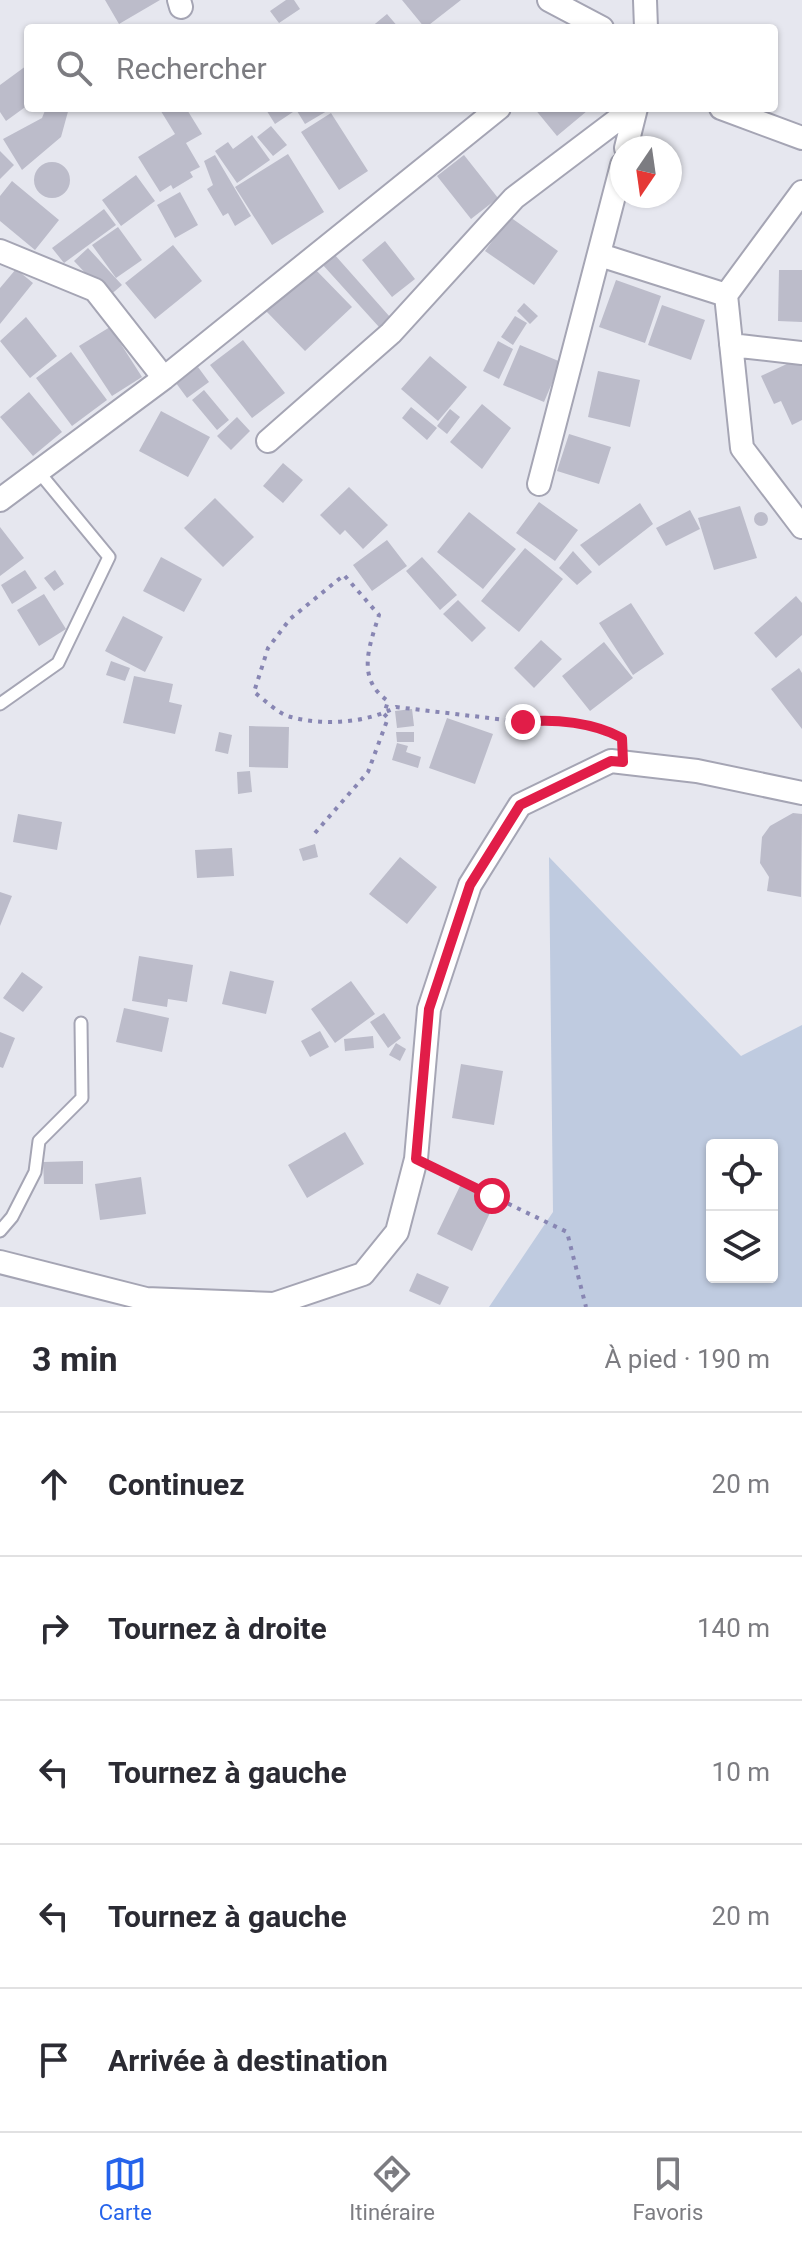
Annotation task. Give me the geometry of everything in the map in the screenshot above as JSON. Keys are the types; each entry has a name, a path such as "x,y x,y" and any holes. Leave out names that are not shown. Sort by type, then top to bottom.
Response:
{"street":[{"path":"549,0 594,24"},
{"path":"645,0 646,24"},
{"path":"0,500 164,378 494,112"},
{"path":"268,441 391,333 514,198 630,112"},
{"path":"629,136 634,112"},
{"path":"732,112 802,138"},
{"path":"802,192 726,295 742,448 802,527"},
{"path":"539,484 611,208"},
{"path":"0,251 95,290 164,378"},
{"path":"600,255 726,295"},
{"path":"731,345 802,353"},
{"path":"0,1262 146,1299 274,1304 363,1274 397,1232 416,1159 429,1009 470,885 520,805 611,761 697,771 802,793"}],"lane":[{"path":"0,704 58,663 109,557 38,471"},
{"path":"0,1231 12,1217 35,1172 39,1141 82,1098 81,1023"}],"path":[{"path":"384,714 388,701 376,692 366,671 368,649 379,615 344,575 290,619 268,648 254,692 288,717 351,721 384,714 396,707 523,722 547,719 604,728 622,738 623,762"},
{"path":"315,833 368,772 384,734 388,718 384,714"},
{"path":"416,1159 567,1232 586,1307"}],"shaded area":[{"path":"549,857 741,1056 802,1025 802,1307 489,1307 553,1212"}],"building":[{"path":"105,0 160,0 119,24"},
{"path":"286,0 294,0 300,9 279,23 270,11"},
{"path":"402,0 461,0 430,24 422,24"},
{"path":"387,14 396,24 375,24"},
{"path":"24,67 24,108 6,121 0,112 0,85"},
{"path":"44,112 68,112 61,137 22,170 3,139 42,118"},
{"path":"161,112 188,112 202,134 186,143 200,167 190,172 193,177 173,189 171,185 160,192 138,157 175,134"},
{"path":"268,112 293,112 275,124"},
{"path":"298,112 325,112 305,124"},
{"path":"537,112 586,112 557,136"},
{"path":"331,113 368,171 339,190 301,132"},
{"path":"271,126 287,145 273,156 257,137"},
{"path":"252,135 270,160 237,183 215,151 228,142 233,149"},
{"path":"0,151 14,165 0,179"},
{"path":"288,154 324,212 272,245 235,187"},
{"path":"215,155 251,216 235,226 228,213 223,216 207,189 213,185 204,161"},
{"path":"464,155 498,198 471,219 437,176"},
{"path":"52,162 65,167 70,180 65,193 52,198 39,193 34,180 39,167"},
{"path":"136,175 155,201 121,226 102,200"},
{"path":"12,181 59,220 35,250 0,221 0,196"},
{"path":"180,192 198,225 175,238 157,205"},
{"path":"104,209 116,225 64,263 52,248"},
{"path":"510,217 558,251 534,285 485,251"},
{"path":"118,227 142,260 116,278 92,245"},
{"path":"385,241 415,279 392,297 362,260"},
{"path":"173,245 202,281 155,319 125,283"},
{"path":"88,248 122,285 108,297 74,261"},
{"path":"334,254 390,317 379,327 322,264"},
{"path":"313,267 352,307 305,351 266,311"},
{"path":"16,269 33,283 0,324 0,288"},
{"path":"779,270 802,270 802,322 778,321"},
{"path":"616,280 661,296 645,343 599,327"},
{"path":"524,303 538,316 530,324 517,311"},
{"path":"662,305 705,320 691,360 648,345"},
{"path":"515,316 527,323 513,345 501,337"},
{"path":"26,317 57,356 30,378 0,341"},
{"path":"110,327 142,377 112,396 79,346"},
{"path":"243,340 285,393 252,418 210,365"},
{"path":"498,341 513,349 499,379 483,371"},
{"path":"520,345 561,362 544,402 503,385"},
{"path":"71,352 107,400 72,426 36,378"},
{"path":"430,356 467,387 438,421 401,389"},
{"path":"802,357 802,420 792,425 781,401 774,404 761,376"},
{"path":"198,367 209,382 187,398 176,383"},
{"path":"598,371 640,380 630,427 588,417"},
{"path":"204,390 229,420 217,430 192,400"},
{"path":"29,392 62,432 33,456 0,417"},
{"path":"482,404 511,428 482,469 450,442"},
{"path":"411,407 437,428 427,440 402,418"},
{"path":"450,409 460,417 447,434 437,426"},
{"path":"161,411 210,437 188,477 139,451"},
{"path":"237,417 250,431 231,450 217,436"},
{"path":"569,434 611,447 599,484 557,471"},
{"path":"283,463 303,480 283,503 263,486"},
{"path":"349,487 388,525 363,549 345,530 340,535 320,515"},
{"path":"215,498 254,537 223,567 184,528"},
{"path":"539,502 578,530 555,561 516,533"},
{"path":"640,503 653,524 599,566 580,545"},
{"path":"740,506 757,558 714,570 698,518"},
{"path":"690,510 700,529 666,546 656,528"},
{"path":"469,512 516,549 483,589 437,552"},
{"path":"761,512 768,519 761,526 754,519"},
{"path":"0,527 24,558 0,576"},
{"path":"387,540 407,566 372,591 353,565"},
{"path":"525,548 563,579 519,632 481,601"},
{"path":"573,551 592,572 577,585 559,568"},
{"path":"161,557 202,579 184,612 143,591"},
{"path":"422,557 457,595 440,610 406,571"},
{"path":"25,570 37,588 12,604 1,585"},
{"path":"55,570 64,584 54,591 44,578"},
{"path":"44,594 66,629 39,646 17,610"},
{"path":"796,596 802,603 802,635 776,658 754,633"},
{"path":"458,600 486,628 472,642 443,614"},
{"path":"631,603 664,654 633,675 599,623"},
{"path":"123,616 163,637 145,672 105,651"},
{"path":"541,640 562,659 534,688 514,668"},
{"path":"604,642 633,678 590,711 562,676"},
{"path":"111,661 130,668 125,681 106,675"},
{"path":"799,668 802,673 802,729 771,689"},
{"path":"134,676 173,684 169,702 182,705 175,734 123,723"},
{"path":"412,709 414,726 397,728 395,711"},
{"path":"447,718 493,734 475,784 429,768"},
{"path":"249,726 289,727 288,768 249,767"},
{"path":"219,732 232,735 228,754 215,751"},
{"path":"396,732 414,732 414,742 397,742"},
{"path":"397,743 408,746 406,752 421,757 418,768 392,760"},
{"path":"250,771 252,792 238,794 237,772"},
{"path":"793,813 802,814 801,897 767,891 769,877 760,863 762,837 770,826"},
{"path":"18,814 62,822 57,850 13,842"},
{"path":"315,844 318,857 303,861 299,849"},
{"path":"232,848 234,876 197,878 195,850"},
{"path":"400,857 437,887 407,924 369,894"},
{"path":"0,892 12,896 0,926"},
{"path":"139,956 193,965 187,1002 168,999 167,1007 132,1001"},
{"path":"230,971 274,981 266,1014 222,1004"},
{"path":"22,972 43,987 23,1012 3,998"},
{"path":"351,981 375,1014 335,1043 311,1009"},
{"path":"124,1008 169,1018 162,1052 116,1042"},
{"path":"384,1013 401,1038 388,1048 370,1022"},
{"path":"320,1031 329,1047 310,1057 301,1041"},
{"path":"0,1032 15,1038 3,1068 0,1067"},
{"path":"373,1036 374,1048 345,1051 344,1039"},
{"path":"396,1043 406,1049 400,1061 389,1055"},
{"path":"461,1064 503,1071 494,1125 452,1118"},
{"path":"345,1132 364,1164 307,1198 288,1165"},
{"path":"83,1161 83,1184 44,1184 43,1162"},
{"path":"141,1177 146,1214 100,1220 95,1184"},
{"path":"461,1184 496,1200 472,1251 437,1234"},
{"path":"417,1273 449,1287 440,1305 409,1291"}],"route":[{"path":"492,1196 416,1159 429,1009 470,885 520,805 611,761 623,762 622,738 604,728 567,725 547,719 523,722"}]}
